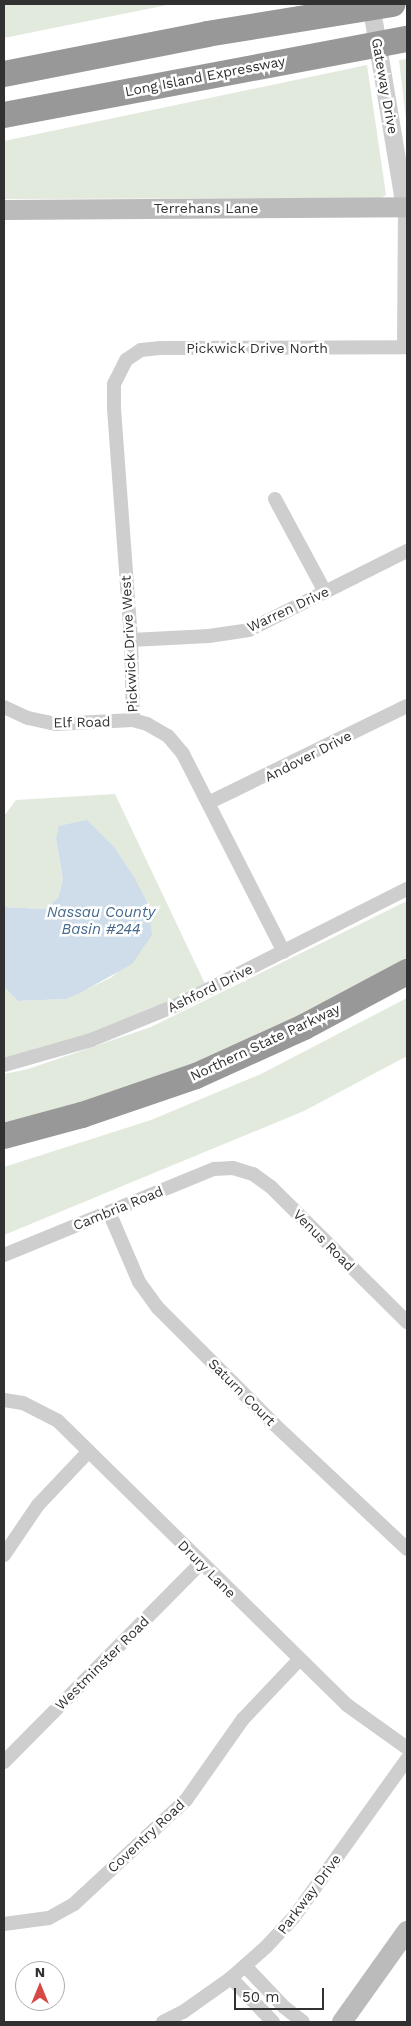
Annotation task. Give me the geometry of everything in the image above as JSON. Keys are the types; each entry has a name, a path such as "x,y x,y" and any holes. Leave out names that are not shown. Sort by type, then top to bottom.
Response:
{"highway":[{"path":"4,74 334,12 393,4"},
{"name":"Long Island Expressway","path":"4,115 342,49 407,39"},
{"name":"Northern State Parkway","path":"4,1136 98,1110 196,1076 304,1026 407,972"},
{"name":"Northern State Parkway","path":"4,1154 81,1132 230,1080 301,1048 407,992"}],"main road":[{"name":"Terrehans Lane","path":"4,210 406,207"},
{"path":"342,2022 404,1942"}],"street":[{"name":"Gateway Drive","path":"371,4 406,207 406,347"},
{"name":"Pickwick Drive North","path":"117,374 126,360 141,350 159,348 406,347"},
{"name":"Pickwick Drive West","path":"117,374 114,409 131,640 133,720 158,729 176,744 284,952"},
{"path":"275,499 325,592"},
{"name":"Warren Drive","path":"131,640 209,636 249,630 407,551"},
{"name":"Andover Drive","path":"208,804 407,706"},
{"name":"Elf Road","path":"4,707 28,718 56,724 133,720"},
{"name":"Ashford Drive","path":"4,1065 91,1040 177,1005 407,889"},
{"name":"Cambria Road","path":"4,1255 214,1169 233,1168"},
{"name":"Venus Road","path":"233,1168 253,1174 271,1187 407,1322"},
{"name":"Saturn Court","path":"109,1212 139,1282 158,1308 275,1425 407,1549"},
{"name":"Drury Lane","path":"4,1400 42,1411 89,1451 299,1660 347,1704 407,1748"},
{"path":"4,1555 38,1505 89,1451"},
{"name":"Westminster Road","path":"4,1762 201,1564"},
{"name":"Coventry Road","path":"4,1924 49,1918 74,1904 186,1800 243,1719 299,1660"},
{"name":"Parkway Drive","path":"163,2022 183,2012 231,1978 294,1916 407,1759"},
{"path":"245,1966 284,2007 304,2022"},
{"path":"231,1978 273,2022"}],"shaded area":[{"path":"4,4 172,4 4,38"},
{"path":"407,59 407,128 399,60"},
{"path":"367,65 386,195 381,198 4,199 4,141"},
{"path":"115,794 208,990 4,1065 4,987 18,1001 67,999 112,977 144,947 148,904 115,848 56,839 63,880 58,898 45,909 4,907 4,816 16,800"},
{"path":"407,901 407,964 283,1028 99,1102 4,1126 4,1074 28,1069 151,1027"},
{"path":"407,998 407,1056 304,1111 4,1235 4,1167 151,1120 261,1074"}],"water":[{"name":"Nassau County Basin #244","path":"87,820 115,848 135,879 148,904 152,935 132,964 82,992 67,999 18,1001 4,987 4,907 45,909 58,898 63,880 56,839 59,826"}]}
